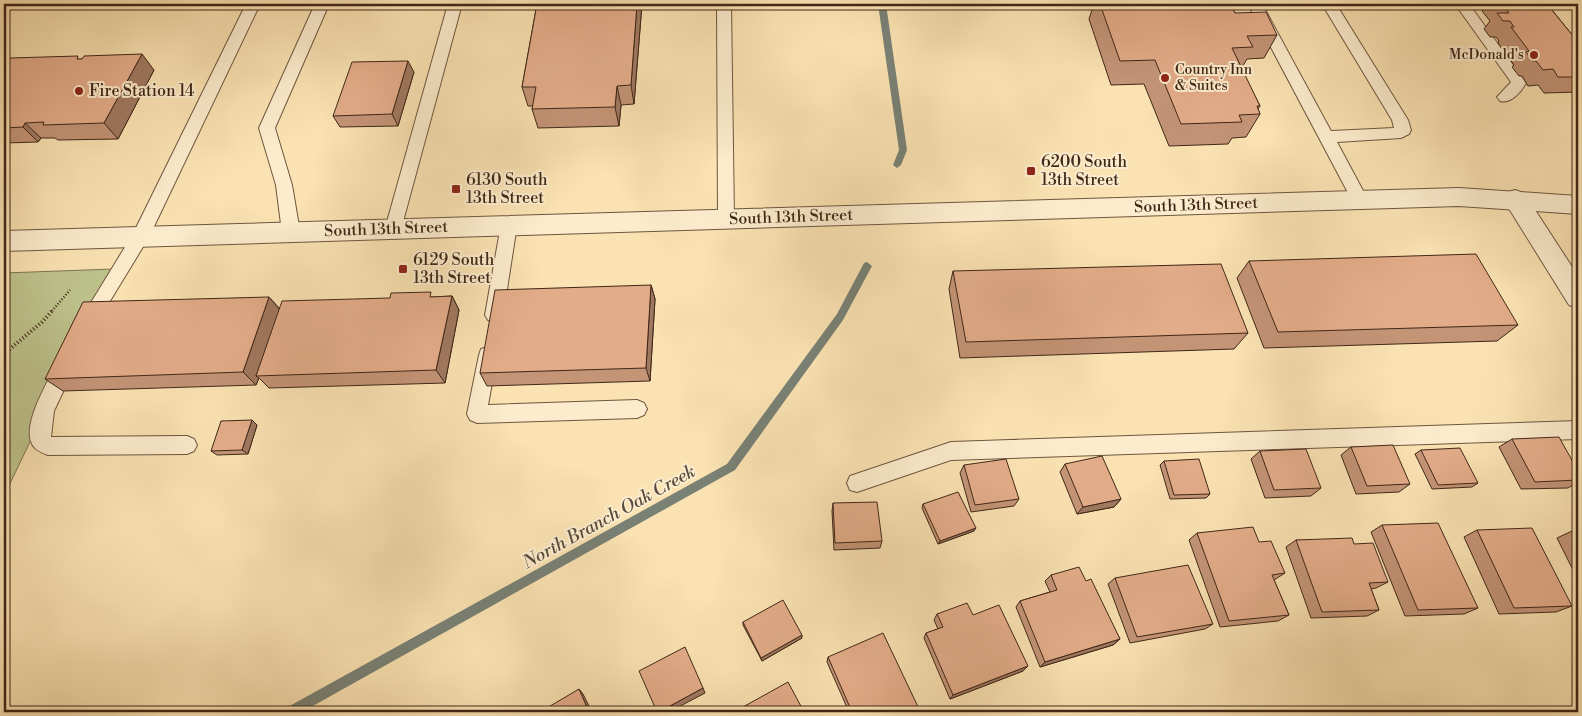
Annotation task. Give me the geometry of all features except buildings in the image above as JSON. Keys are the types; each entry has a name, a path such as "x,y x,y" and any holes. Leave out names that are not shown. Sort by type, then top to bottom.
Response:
{"street":[{"name":"South 13th Street","path":"4,241 1459,197 1578,204"},
{"path":"1515,200 1578,297"}],"lane":[{"path":"187,445 48,446 41,441 42,415 92,312 118,274 140,236 253,4"},
{"path":"291,232 284,185 268,128 322,4"},
{"path":"394,229 455,4"},
{"path":"724,4 726,219"},
{"path":"1255,4 1360,200"},
{"path":"1326,137 1395,134 1403,130 1400,120 1329,4"},
{"path":"1462,4 1519,83 1505,97"},
{"path":"509,225 477,414 637,410"},
{"path":"857,483 951,451 1578,430"}],"path":[{"path":"4,354 42,322 70,290"}],"green space":[{"path":"113,269 4,496 4,273"}],"waterway":[{"name":"North Branch Oak Creek","path":"882,4 903,150 897,165"},
{"name":"North Branch Oak Creek","path":"290,712 731,467 840,317 867,266"}],"place":[{"name":"McDonald's","path":"1534,55"},
{"name":"Country Inn & Suites","path":"1165,78"},
{"name":"Fire Station 14","path":"79,91"},
{"name":"6200 South 13th Street","path":"1031,171"},
{"name":"6130 South 13th Street","path":"456,189"},
{"name":"6129 South 13th Street","path":"403,269"}]}
